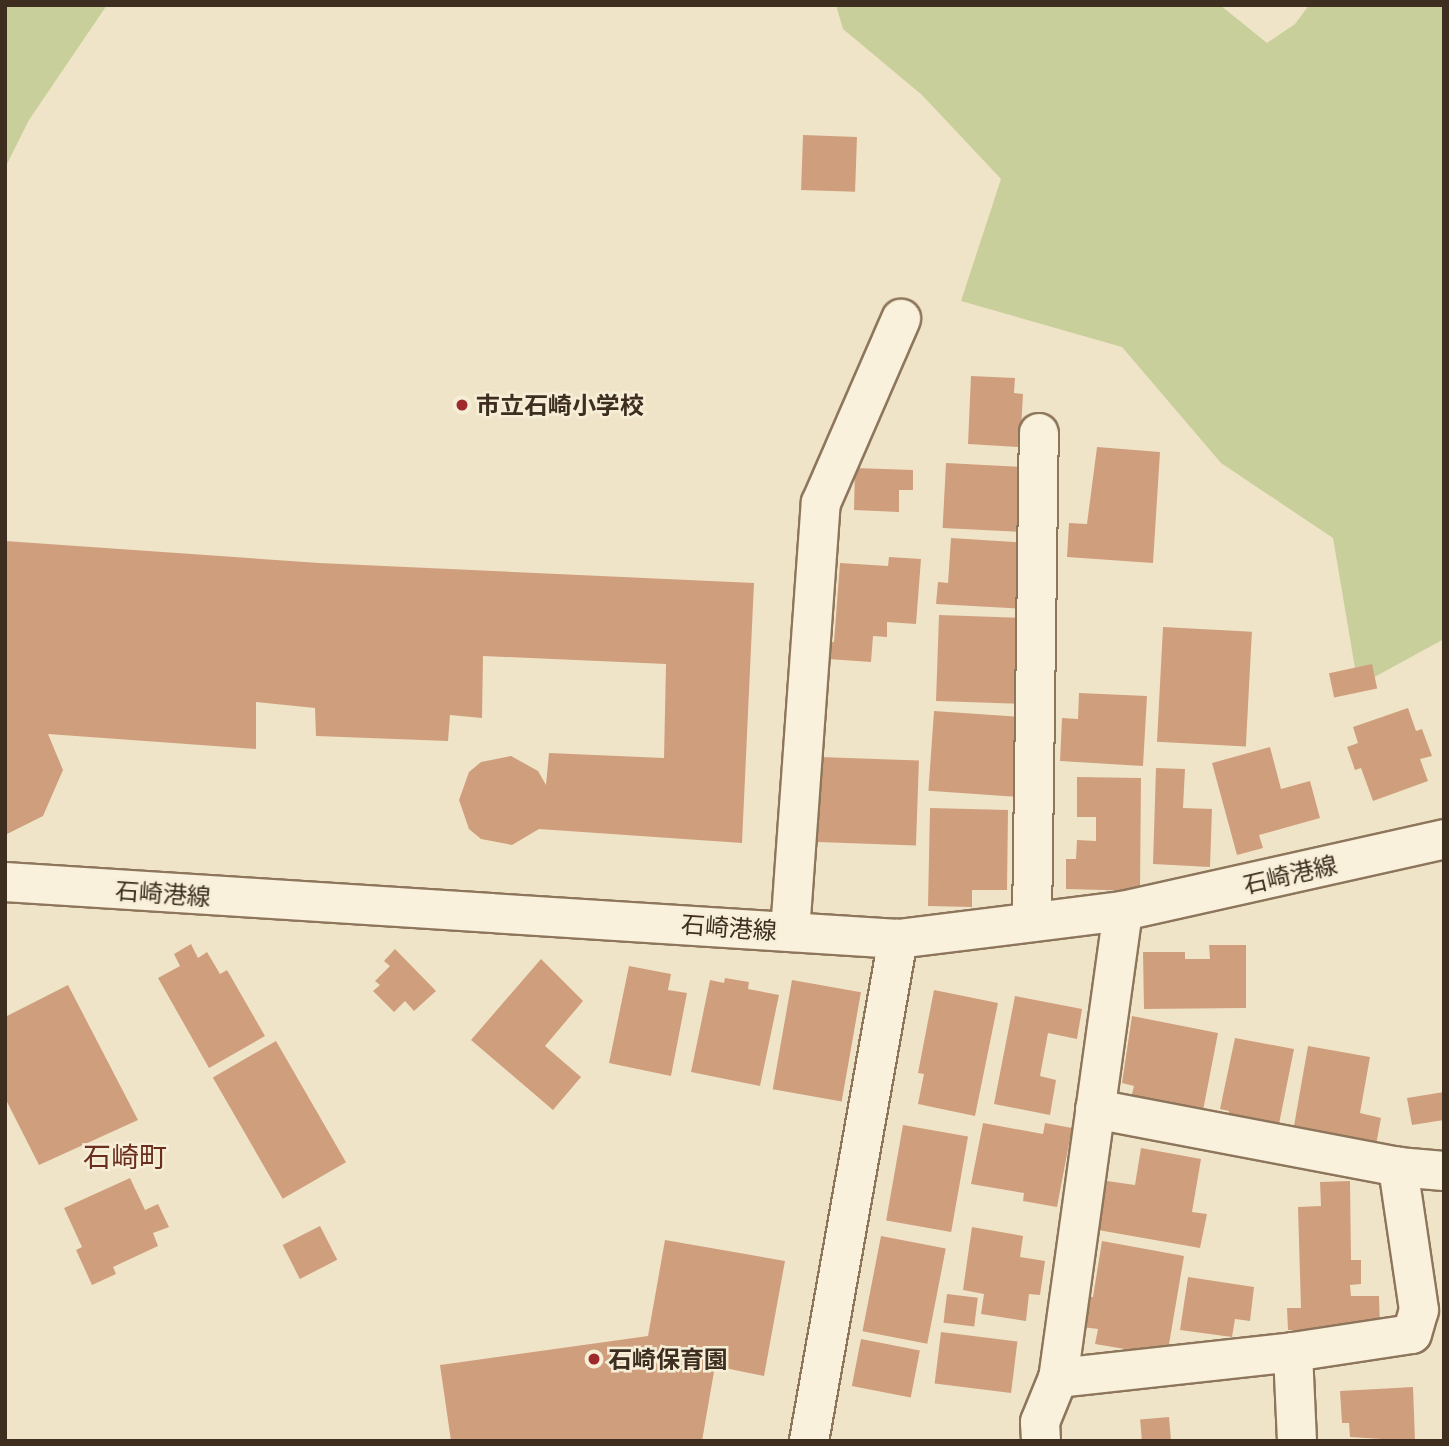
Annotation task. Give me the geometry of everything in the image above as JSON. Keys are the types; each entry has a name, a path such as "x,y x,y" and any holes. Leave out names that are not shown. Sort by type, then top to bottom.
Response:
{"street":[{"path":"790,932 821,503 901,319"},
{"path":"1032,922 1039,433"},
{"name":"石崎港線","path":"5,883 898,939 1123,911 1444,839"},
{"path":"1041,1441 1040,1422 1058,1378 1123,911"},
{"path":"809,1441 898,939"},
{"path":"1095,1109 1398,1167 1444,1171"},
{"path":"1058,1378 1293,1352 1412,1334 1432,1309 1398,1167"},
{"path":"1293,1352 1297,1441"}],"green space":[{"path":"5,5 107,5 29,120 5,168"},
{"path":"836,5 1220,5 1267,43 1295,24 1309,5 1444,5 1444,639 1358,686 1333,538 1221,463 1122,347 961,301 1001,179 922,95 843,29"}],"building":[{"path":"803,135 857,137 855,192 801,190"},
{"path":"971,376 1015,378 1014,393 1023,394 1020,447 968,444"},
{"path":"1097,447 1160,452 1153,563 1067,557 1069,523 1087,524"},
{"path":"946,463 1027,467 1023,532 943,528"},
{"path":"855,468 913,470 913,490 899,490 899,512 854,510"},
{"path":"951,538 1028,543 1025,609 936,604 938,582 948,583"},
{"path":"5,541 319,563 754,583 742,843 539,829 512,845 481,839 469,829 459,800 469,772 481,762 511,756 538,771 546,785 549,753 664,758 666,664 483,656 482,718 450,715 448,741 316,736 315,708 256,702 256,749 48,734 63,770 43,816 5,835"},
{"path":"889,557 921,559 916,624 887,622 887,637 873,636 871,662 814,658 815,640 834,642 840,563 888,566"},
{"path":"939,615 1024,618 1016,674 1023,675 1022,704 936,701"},
{"path":"1163,627 1252,632 1246,747 1157,742"},
{"path":"1372,664 1377,688 1334,698 1329,673"},
{"path":"1079,693 1147,696 1143,766 1060,761 1062,718 1078,719"},
{"path":"1408,708 1416,731 1422,729 1432,756 1420,759 1428,781 1373,801 1361,768 1355,770 1347,747 1358,743 1353,727"},
{"path":"934,711 1021,717 1015,797 928,791"},
{"path":"1270,747 1281,789 1310,781 1320,818 1259,835 1263,848 1237,855 1212,763"},
{"path":"820,757 919,760 916,845 817,842"},
{"path":"1156,768 1185,769 1183,808 1212,809 1210,867 1153,864"},
{"path":"1077,777 1141,778 1140,891 1066,889 1066,859 1076,859 1077,840 1096,841 1096,817 1077,817"},
{"path":"930,808 1008,810 1007,890 972,890 972,907 928,906"},
{"path":"191,944 198,958 207,952 220,974 227,970 265,1036 209,1068 158,978 180,966 174,954"},
{"path":"1209,945 1246,945 1246,1008 1144,1009 1143,952 1185,952 1185,959 1210,959"},
{"path":"395,949 436,991 414,1011 405,1001 394,1012 373,991 380,985 375,981 390,966 384,961"},
{"path":"541,959 583,1001 545,1046 581,1077 553,1110 471,1040"},
{"path":"629,966 671,974 668,990 687,993 671,1076 609,1063"},
{"path":"725,978 749,982 748,989 779,995 760,1086 691,1072 710,980 724,983"},
{"path":"792,980 861,992 842,1101 773,1089"},
{"path":"68,985 138,1120 39,1165 5,1098 5,1017"},
{"path":"934,990 998,1003 975,1116 918,1104 924,1074 918,1073"},
{"path":"1015,996 1082,1009 1077,1039 1048,1033 1040,1076 1056,1080 1050,1115 994,1104"},
{"path":"1132,1016 1218,1033 1201,1121 1129,1106 1134,1086 1122,1083"},
{"path":"1235,1038 1294,1049 1277,1134 1227,1124 1229,1111 1220,1109"},
{"path":"276,1041 346,1162 283,1199 213,1078"},
{"path":"1308,1046 1370,1057 1360,1113 1381,1118 1376,1145 1311,1134 1312,1129 1294,1126"},
{"path":"1444,1092 1444,1120 1412,1125 1407,1098"},
{"path":"983,1123 1043,1134 1045,1123 1072,1128 1057,1207 1023,1201 1024,1193 971,1184"},
{"path":"903,1125 968,1136 951,1232 886,1221"},
{"path":"1141,1148 1201,1159 1192,1212 1207,1214 1200,1248 1098,1230 1107,1181 1135,1185"},
{"path":"130,1178 145,1210 158,1204 169,1227 153,1233 158,1246 113,1267 116,1274 92,1285 76,1250 82,1247 64,1208"},
{"path":"1350,1181 1351,1260 1361,1260 1361,1284 1350,1285 1351,1296 1379,1296 1380,1328 1314,1329 1314,1337 1296,1337 1296,1330 1288,1330 1287,1308 1301,1308 1298,1207 1321,1206 1320,1182"},
{"path":"320,1226 337,1260 300,1279 283,1245"},
{"path":"972,1227 1023,1236 1020,1257 1045,1261 1040,1295 1029,1294 1026,1321 981,1314 984,1294 963,1290"},
{"path":"881,1236 946,1249 927,1344 862,1331"},
{"path":"665,1240 785,1261 764,1376 715,1366 702,1441 451,1441 440,1365 648,1336"},
{"path":"1102,1241 1184,1256 1167,1356 1095,1344 1098,1329 1082,1327 1088,1296 1093,1297"},
{"path":"1188,1277 1254,1287 1250,1321 1235,1319 1232,1337 1180,1330"},
{"path":"947,1294 978,1298 974,1327 943,1323"},
{"path":"941,1332 1017,1341 1011,1393 935,1384"},
{"path":"861,1339 920,1350 911,1398 852,1386"},
{"path":"1413,1387 1415,1441 1350,1437 1349,1423 1342,1423 1340,1391"},
{"path":"1169,1417 1171,1441 1142,1441 1140,1420"}],"place":[{"name":"市立石崎小学校","path":"462,405"},
{"name":"石崎保育園","path":"594,1359"}],"district":[{"name":"石崎町","path":"125,1156"}]}
